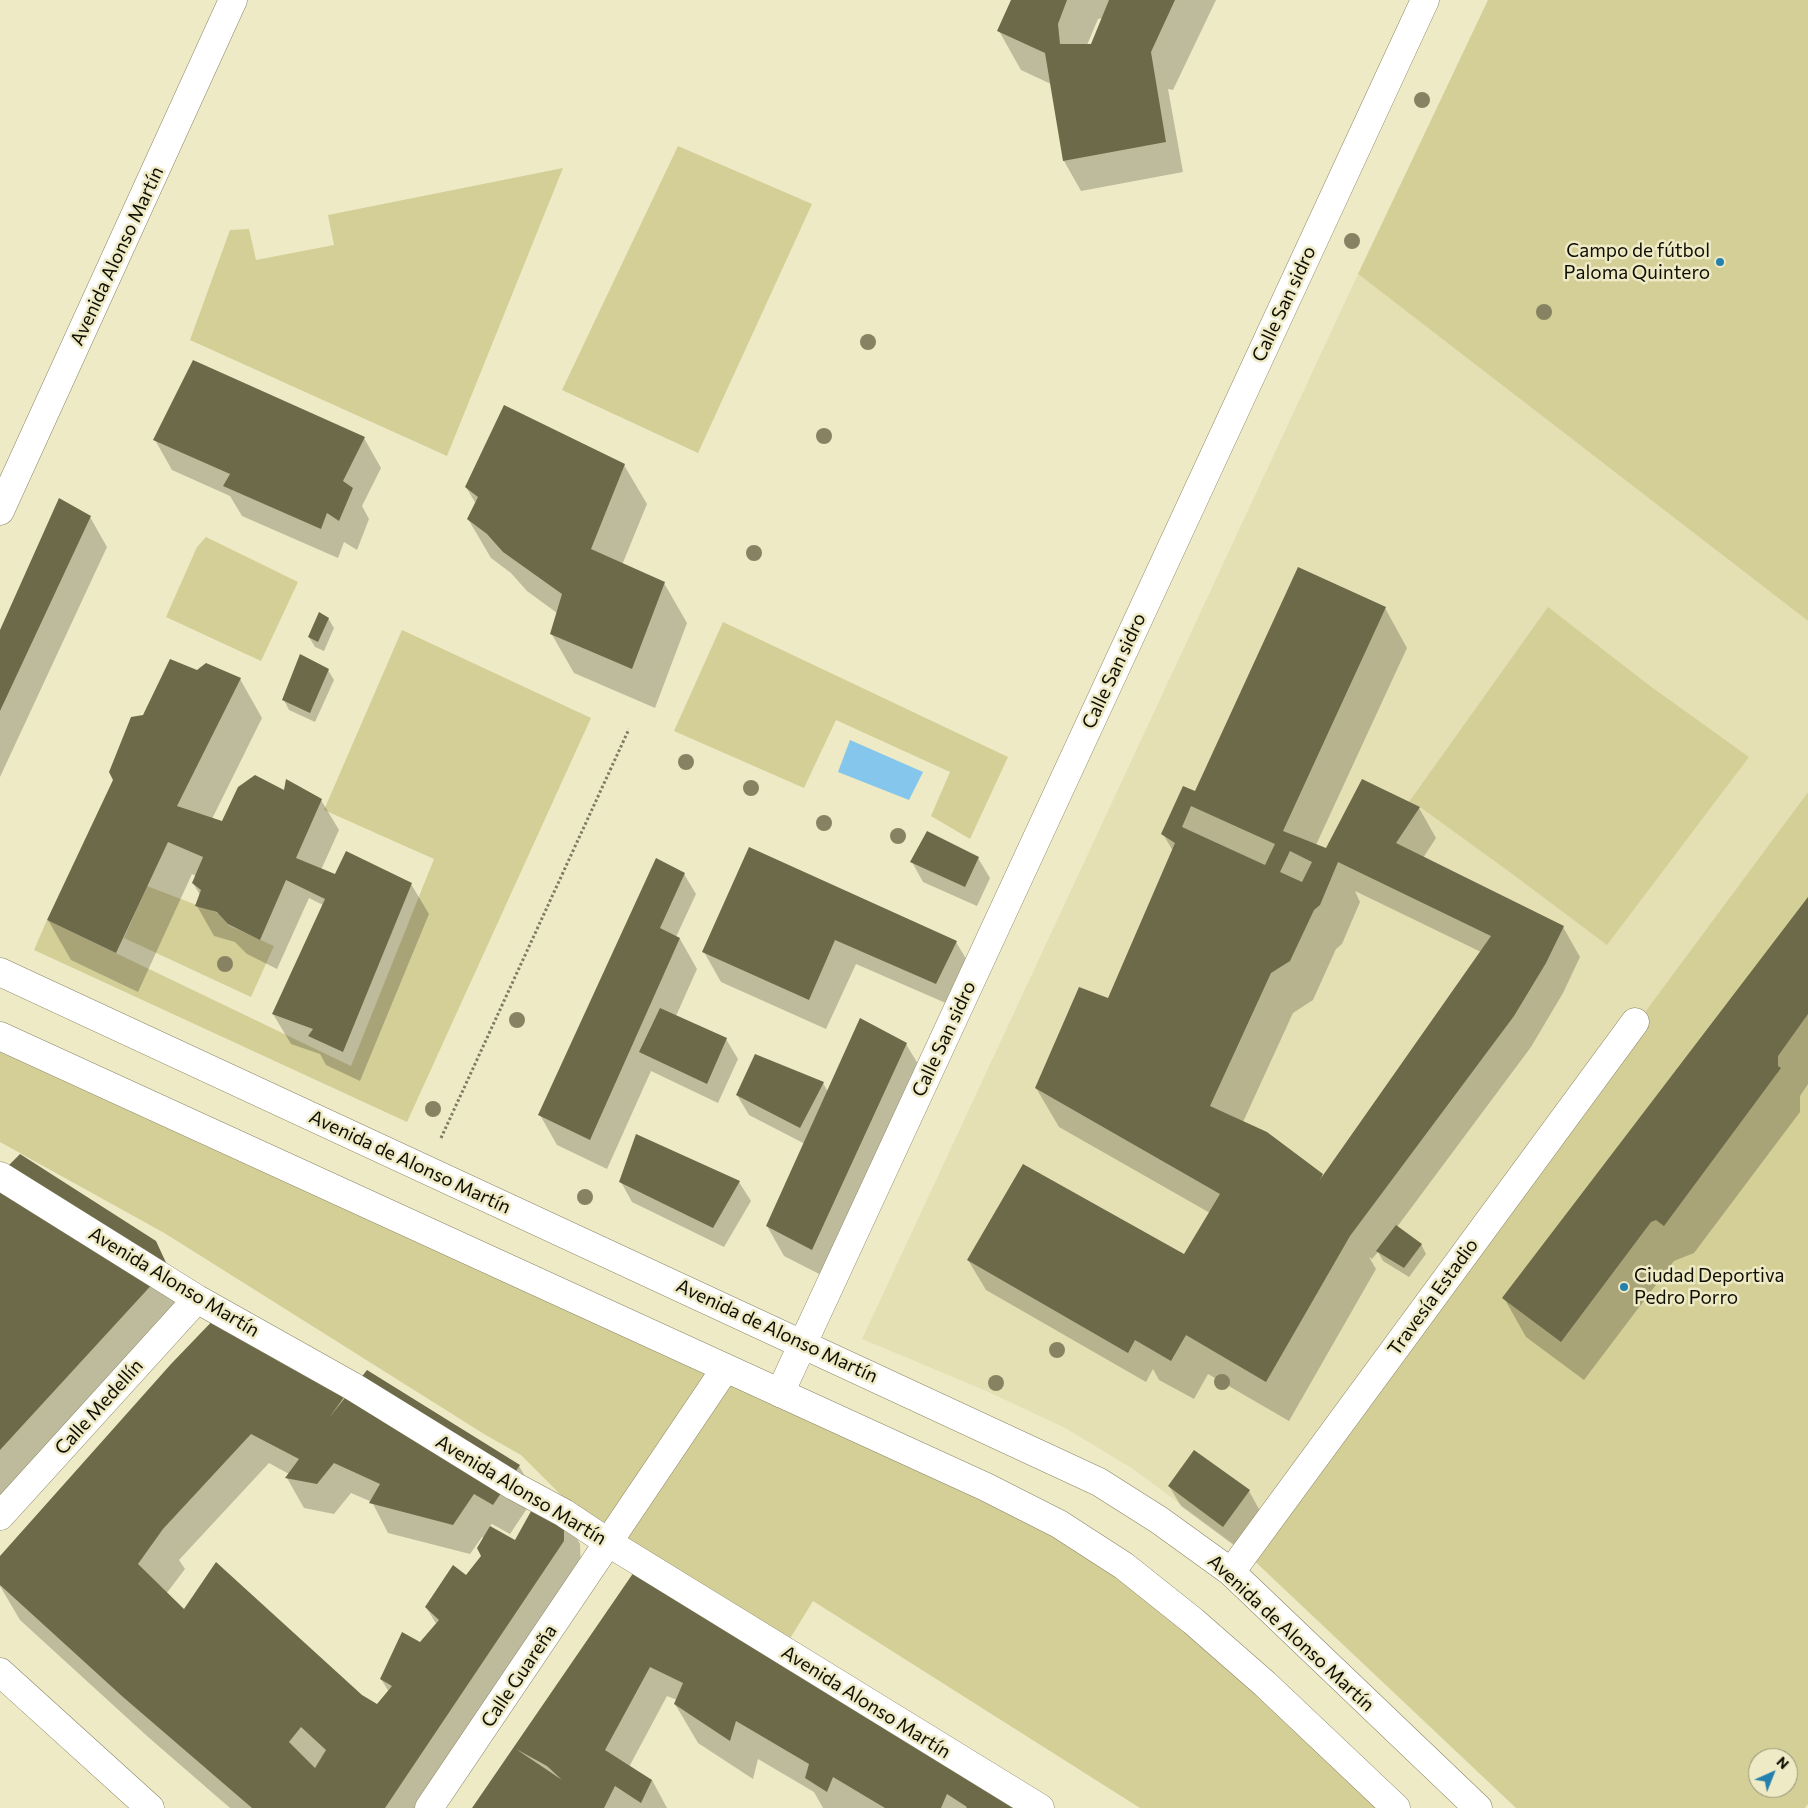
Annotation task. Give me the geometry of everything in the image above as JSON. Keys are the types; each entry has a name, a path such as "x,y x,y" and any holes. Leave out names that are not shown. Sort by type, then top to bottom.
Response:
{"street":[{"name":"Avenida Alonso Martín","path":"0,512 233,0"},
{"name":"Calle San sidro","path":"780,1393 1425,0"},
{"name":"Avenida de Alonso Martín","path":"0,972 1099,1482 1159,1520 1231,1572 1478,1808"},
{"name":"Travesía Estadio","path":"1231,1572 1635,1022"},
{"path":"0,1036 986,1487 1058,1524 1124,1566 1193,1621 1265,1684 1396,1808"},
{"name":"Avenida Alonso Martín","path":"0,1176 197,1299 352,1386 514,1486 564,1513 609,1544 1040,1808"},
{"name":"Calle Medellín","path":"0,1516 197,1299"},
{"name":"Calle Guareña","path":"429,1808 609,1544 725,1369"},
{"path":"0,1672 150,1808"}],"path":[{"path":"426,1170 629,729"}],"shaded area":[{"path":"1488,0 1808,0 1808,621 1358,274"},
{"path":"678,146 812,204 698,453 562,390"},
{"path":"563,168 447,456 190,340 230,230 249,229 256,260 334,245 328,215"},
{"path":"1358,274 1808,621 1808,792 1245,1552 1133,1469 1065,1428 984,1390 862,1339"},
{"path":"206,537 298,582 261,661 166,617 197,547"},
{"path":"1548,607 1650,686 1749,757 1607,945 1420,807 1409,802"},
{"path":"723,622 1008,757 970,839 931,816 950,772 836,720 804,788 674,731"},
{"path":"402,630 591,718 407,1122 34,950 47,920 351,1066 434,859 324,810"},
{"name":"Ciudad Deportiva Pedro Porro","path":"1808,792 1808,1804 1805,1808 1516,1808 1245,1552"},
{"path":"147,886 228,917 228,925 274,946 251,997 124,938"},
{"path":"0,1036 1059,1524 1396,1808 1140,1808 813,1601 783,1650 609,1543 521,1455 484,1434 166,1234 0,1142"}],"water":[{"path":"850,740 923,772 909,800 838,772"}],"building":[{"path":"1011,0 1067,0 1058,24 1060,44 1091,44 1109,0 1175,0 1151,52 1166,142 1063,161 1045,53 997,31"},
{"path":"193,360 365,437 343,481 353,488 339,521 327,513 321,529 223,486 230,474 153,440"},
{"path":"504,405 625,464 591,549 665,582 632,669 550,634 562,594 503,552 487,534 467,519 478,497 465,487"},
{"path":"59,498 91,516 0,711 0,630"},
{"path":"1298,567 1386,607 1283,831 1326,848 1362,779 1420,807 1396,843 1564,926 1546,963 1514,1016 1350,1236 1266,1382 1186,1335 1171,1361 1135,1340 1128,1353 967,1260 1023,1164 1184,1254 1220,1194 1035,1088 1079,987 1108,998 1175,843 1161,834 1183,786 1195,791","holes":["1191,806 1275,844 1265,865 1182,827","1290,851 1312,862 1302,882 1280,872","1338,862 1491,936 1319,1181 1323,1174 1267,1132 1210,1106 1271,973 1290,961 1314,910 1320,905"]},
{"path":"319,612 329,618 318,642 308,637"},
{"path":"300,654 329,669 310,713 282,700"},
{"path":"170,659 197,670 206,663 241,678 177,806 222,821 238,787 255,775 284,790 286,779 322,799 296,858 335,874 346,851 412,883 343,1052 308,1036 313,1029 272,1014 325,899 286,880 260,940 228,924 217,912 195,906 201,890 192,883 203,857 168,842 116,953 47,920 113,780 109,772 131,717 143,715"},
{"path":"927,831 979,857 965,887 910,862"},
{"path":"749,847 957,941 936,984 835,940 809,1000 702,952"},
{"path":"656,858 685,873 660,928 680,938 590,1140 538,1115"},
{"path":"1808,897 1808,1014 1778,1056 1778,1066 1781,1068 1664,1226 1656,1220 1651,1222 1561,1342 1502,1298"},
{"path":"660,1008 727,1038 707,1084 639,1052"},
{"path":"860,1018 907,1043 812,1250 766,1226"},
{"path":"755,1054 824,1082 800,1128 736,1095"},
{"path":"636,1134 740,1181 713,1228 619,1182"},
{"path":"20,1154 156,1241 168,1267 0,1450 0,1164 6,1168"},
{"path":"1396,1225 1422,1244 1404,1268 1376,1251"},
{"path":"221,1312 352,1386 329,1418 367,1370 520,1465 493,1505 474,1494 453,1525 369,1503 380,1484 334,1463 317,1484 285,1478 299,1459 251,1434 163,1529 138,1564 184,1609 216,1562 362,1695 377,1704 392,1686 380,1679 402,1632 420,1642 439,1620 425,1607 453,1565 466,1575 481,1556 477,1548 490,1526 515,1540 535,1504 564,1513 564,1541 385,1808 252,1808 123,1697 0,1585 0,1556 171,1364","holes":["301,1727 326,1750 315,1768 289,1742"]},
{"path":"1194,1450 1250,1490 1223,1527 1168,1486"},
{"path":"663,1561 993,1765 1030,1808 966,1808 947,1794 941,1808 885,1808 833,1777 827,1792 805,1778 809,1764 736,1721 730,1741 674,1704 683,1683 650,1667 605,1750 652,1780 641,1803 615,1786 604,1808 472,1808 636,1569","holes":["516,1749 547,1766 562,1780"]}],"place":[{"name":"Campo de fútbol Paloma Quintero","path":"1720,262"},
{"name":"Ciudad Deportiva Pedro Porro","path":"1624,1287"}]}
